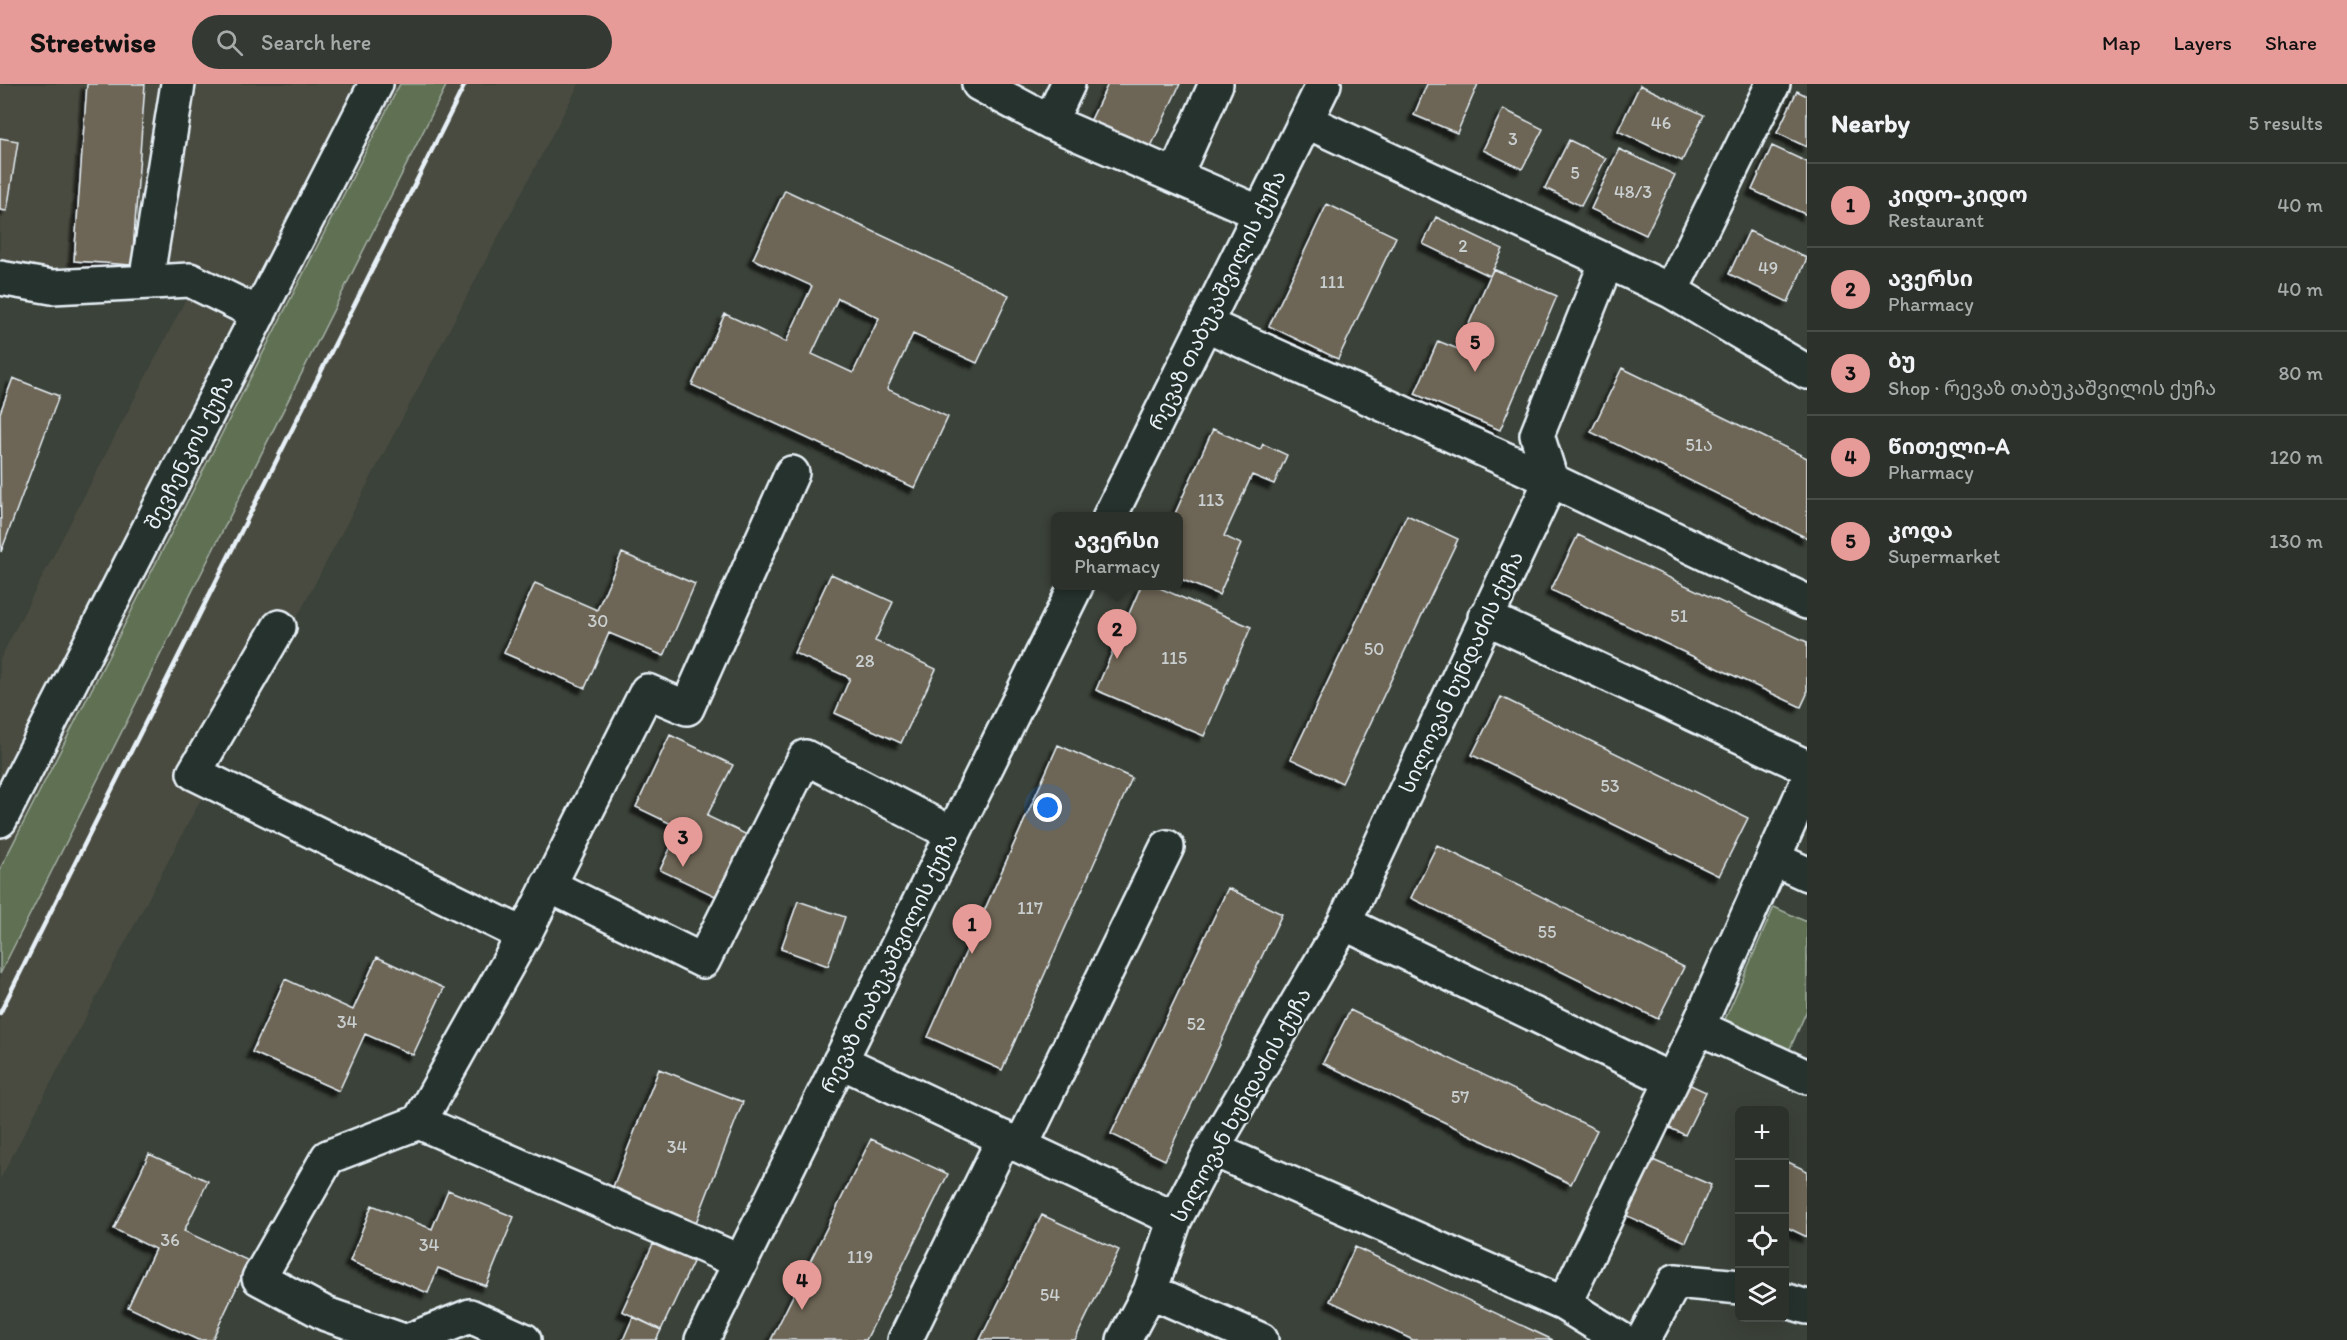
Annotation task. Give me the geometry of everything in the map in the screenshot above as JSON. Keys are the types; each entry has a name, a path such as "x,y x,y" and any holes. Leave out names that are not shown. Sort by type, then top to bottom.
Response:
{"street":[{"path":"146,282 178,84"},
{"name":"შევჩენკოს ქუჩა","path":"0,820 376,84"},
{"path":"979,84 1050,122 1260,213"},
{"path":"1050,122 1068,84"},
{"path":"1175,176 1216,84"},
{"name":"რევაზ თაბუკაშვილის ქუჩა","path":"1112,512 1324,84"},
{"path":"1671,291 1773,84"},
{"path":"1306,122 1671,291 1807,372"},
{"path":"1551,480 1537,435 1607,261"},
{"path":"0,278 52,287 190,280 260,314"},
{"path":"1205,324 1551,480 1807,602"},
{"path":"401,1340 326,1314 259,1278 328,1157 419,1122 524,935 648,691 687,708 792,472"},
{"name":"სილოვან ხუნდაძის ქუჩა","path":"1124,1340 1150,1291 1175,1219 1212,1149 1344,923 1551,480"},
{"name":"რევაზ თაბუკაშვილის ქუჩა","path":"702,1340 1074,590"},
{"path":"1485,617 1807,767"},
{"path":"279,627 194,773 524,935"},
{"path":"548,885 703,961 805,757 953,834"},
{"path":"1564,1304 1698,1027 1807,783"},
{"path":"905,1340 1167,847"},
{"path":"1774,859 1807,874"},
{"path":"1344,923 1671,1080"},
{"path":"1698,1027 1807,1077"},
{"path":"840,1061 1175,1219"},
{"path":"419,1122 741,1262"},
{"path":"1212,1149 1564,1304 1622,1340"},
{"path":"1643,1340 1675,1281 1735,1287"},
{"path":"1150,1291 1261,1340"},
{"path":"1789,1301 1807,1307"},
{"path":"410,1340 470,1316 524,1340"}],"shaded area":[{"path":"0,84 400,84 0,869 0,659 203,266 105,274 41,274 0,262"},
{"path":"447,84 579,84 0,1179 0,974"}],"green space":[{"path":"400,84 447,84 0,974 0,869"},
{"path":"1774,907 1807,922 1807,1010 1785,1060 1720,1031"}],"building":[{"path":"87,84 145,84 132,265 74,261"},
{"path":"1108,84 1180,84 1148,153 1088,126"},
{"path":"1427,84 1478,84 1457,133 1414,115"},
{"path":"1640,85 1704,115 1682,161 1618,131"},
{"path":"1797,91 1807,96 1807,147 1777,133"},
{"path":"1503,109 1543,129 1522,169 1483,150"},
{"path":"0,138 18,141 7,211 0,210"},
{"path":"1569,140 1606,158 1581,206 1545,188"},
{"path":"1772,146 1807,162 1807,215 1752,190"},
{"path":"1619,149 1675,175 1646,235 1591,209"},
{"path":"785,190 1009,295 977,363 913,334 887,389 948,417 915,488 692,385 725,314 786,342 812,286 753,259","holes":["838,298 879,318 853,373 812,354"]},
{"path":"1327,204 1396,237 1338,359 1269,326"},
{"path":"1436,217 1503,249 1490,276 1423,244"},
{"path":"1749,231 1807,258 1788,302 1729,274"},
{"path":"1493,269 1557,296 1500,430 1415,394 1438,341 1458,349"},
{"path":"1622,368 1807,458 1807,538 1591,432"},
{"path":"13,378 59,396 1,552 0,413"},
{"path":"1213,429 1260,450 1263,444 1287,455 1274,484 1252,475 1224,536 1241,544 1219,595 1183,580 1183,512 1176,512"},
{"path":"1407,515 1458,539 1342,783 1291,759"},
{"path":"1578,535 1807,642 1807,694 1801,707 1551,590"},
{"path":"622,553 695,584 664,656 609,633 585,688 504,653 535,583 597,610"},
{"path":"831,574 893,602 875,641 936,669 901,743 835,713 850,678 794,653"},
{"path":"1139,590 1164,590 1251,627 1204,736 1096,690"},
{"path":"1501,697 1748,818 1719,876 1472,755"},
{"path":"670,735 733,765 707,816 758,840 728,902 660,870 680,828 636,807"},
{"path":"1058,745 1132,778 1002,1070 928,1037"},
{"path":"1437,845 1684,967 1658,1019 1411,898"},
{"path":"1228,888 1282,914 1165,1160 1111,1134"},
{"path":"798,901 845,917 828,966 781,949"},
{"path":"377,957 444,988 413,1055 365,1034 339,1091 252,1052 285,979 353,1010"},
{"path":"1350,1010 1597,1130 1571,1184 1323,1063"},
{"path":"659,1069 743,1102 695,1225 611,1192"},
{"path":"1682,1081 1706,1092 1685,1135 1661,1124"},
{"path":"871,1139 948,1174 866,1340 771,1340"},
{"path":"149,1154 208,1181 184,1231 249,1261 212,1340 198,1340 128,1307 155,1249 114,1229"},
{"path":"1648,1158 1711,1185 1686,1242 1623,1214"},
{"path":"1789,1162 1807,1171 1807,1237 1789,1228"},
{"path":"448,1190 514,1217 486,1286 438,1268 428,1293 350,1261 372,1205 432,1229"},
{"path":"1042,1215 1119,1250 1075,1340 980,1340"},
{"path":"653,1244 693,1262 661,1330 622,1311"},
{"path":"1355,1247 1553,1340 1413,1340 1330,1301"},
{"path":"633,1317 661,1330 656,1340 623,1340"}],"railway":[{"path":"0,1013 465,84"}],"place":[{"name":"კოდა","path":"1475,372"},
{"name":"ავერსი","path":"1117,659"},
{"name":"ბუ","path":"683,867"},
{"name":"კიდო-კიდო","path":"972,954"},
{"name":"წითელი-A","path":"802,1310"}]}
